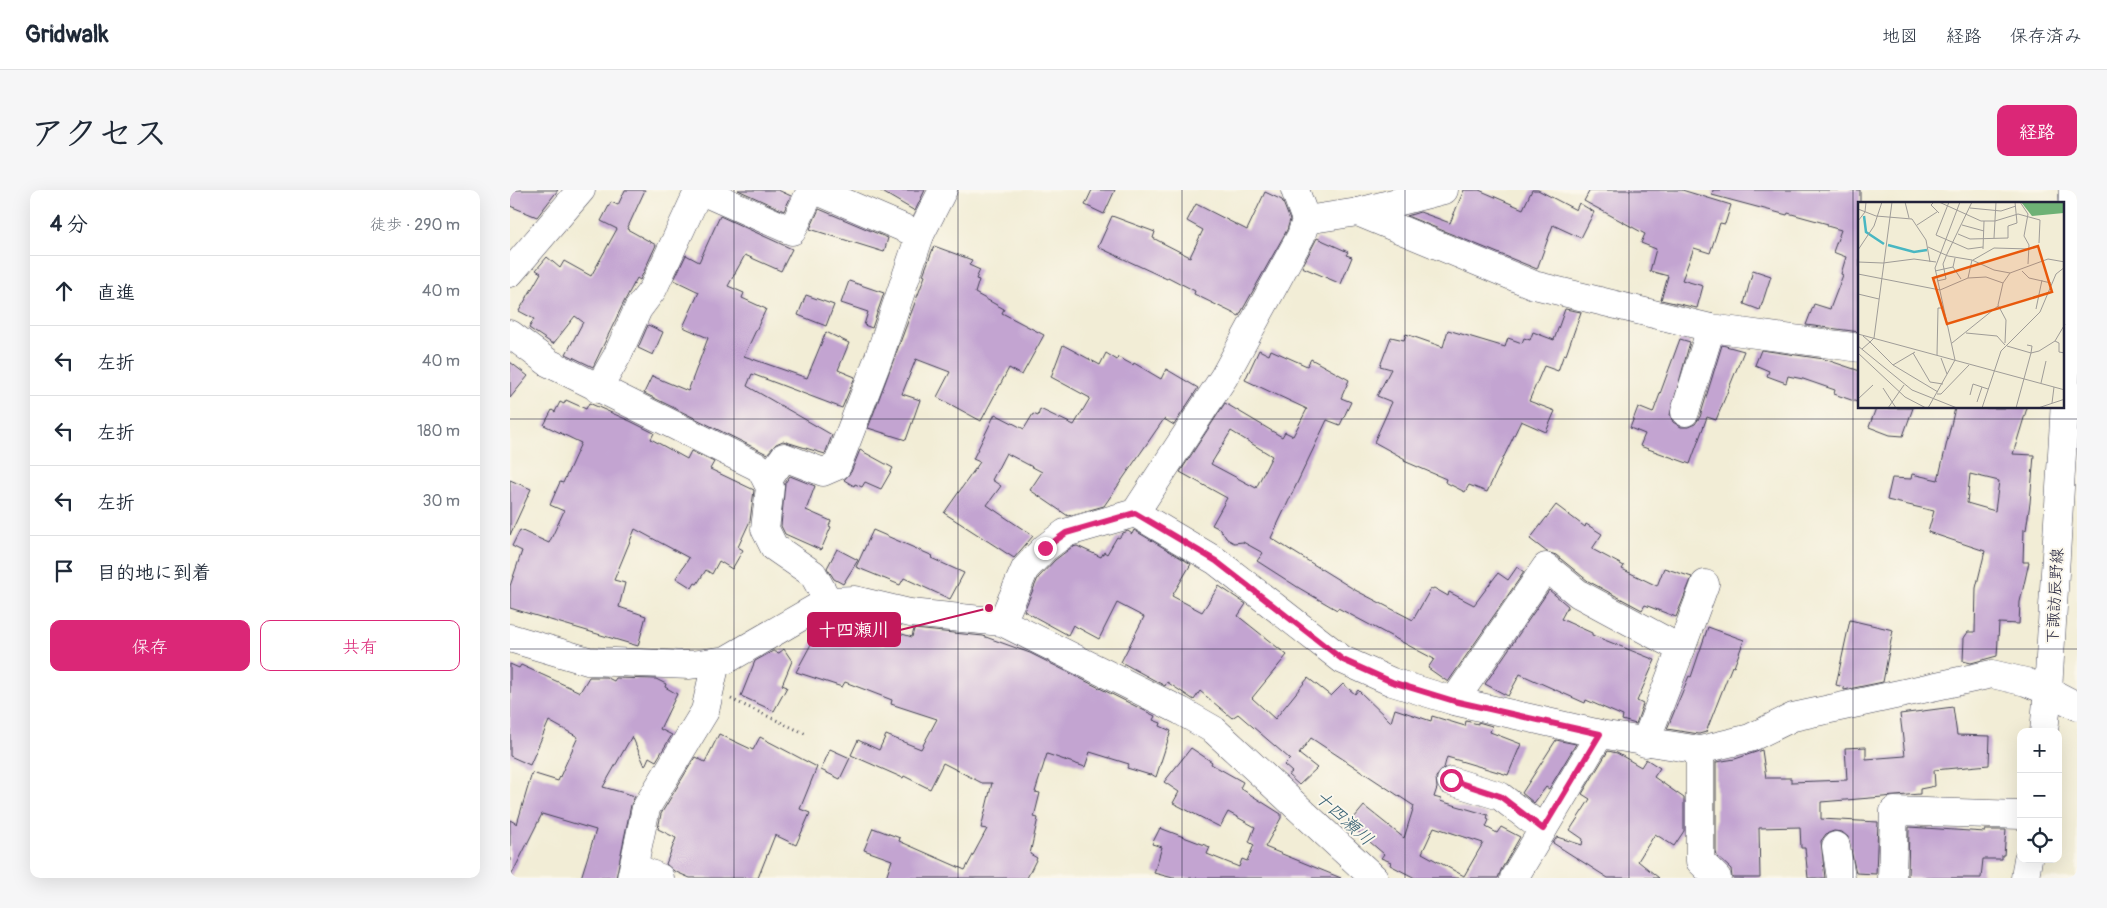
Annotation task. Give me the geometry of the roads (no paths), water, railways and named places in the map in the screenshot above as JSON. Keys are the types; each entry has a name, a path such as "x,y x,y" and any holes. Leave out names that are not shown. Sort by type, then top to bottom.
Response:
{"street":[{"path":"510,273 581,190"},
{"path":"598,389 617,356 638,309 653,289 699,190 792,231 811,190"},
{"path":"815,190 920,235"},
{"path":"767,481 784,457 823,472 838,466 876,366 920,235 943,190"},
{"path":"1002,622 1025,569 1045,548 1066,533 1135,513 1224,378 1300,236 1306,220 1295,190"},
{"path":"1306,220 1358,212 1444,190"},
{"name":"下諏訪辰野線","path":"2044,728 2071,421 2064,388 2073,190"},
{"path":"1358,212 1534,285 1710,328 1858,348"},
{"path":"1685,412 1710,328"},
{"path":"510,334 549,363 760,468 770,487 764,529 774,547 813,574 828,601"},
{"path":"1135,513 1216,561 1343,660 1392,682 1454,701 1600,734 1700,750 1750,738 1793,717 1992,674 2020,680 2048,691 2077,706"},
{"path":"1454,701 1546,567 1579,594 1681,649"},
{"path":"1645,742 1705,584"},
{"path":"510,638 588,661 690,665 726,660 828,601 855,600 910,612 1002,622 1181,711 1214,730 1374,878"},
{"path":"660,878 633,872 646,808 704,712 716,662"},
{"path":"1514,878 1600,734"},
{"path":"1700,750 1700,861 1717,878"},
{"path":"1451,780 1500,796 1543,829"},
{"path":"1892,878 1894,811 2017,815"},
{"path":"1836,846 1842,878"},
{"path":"2025,878 2027,863"}],"place":[{"name":"十四瀬川","path":"989,608"}]}
